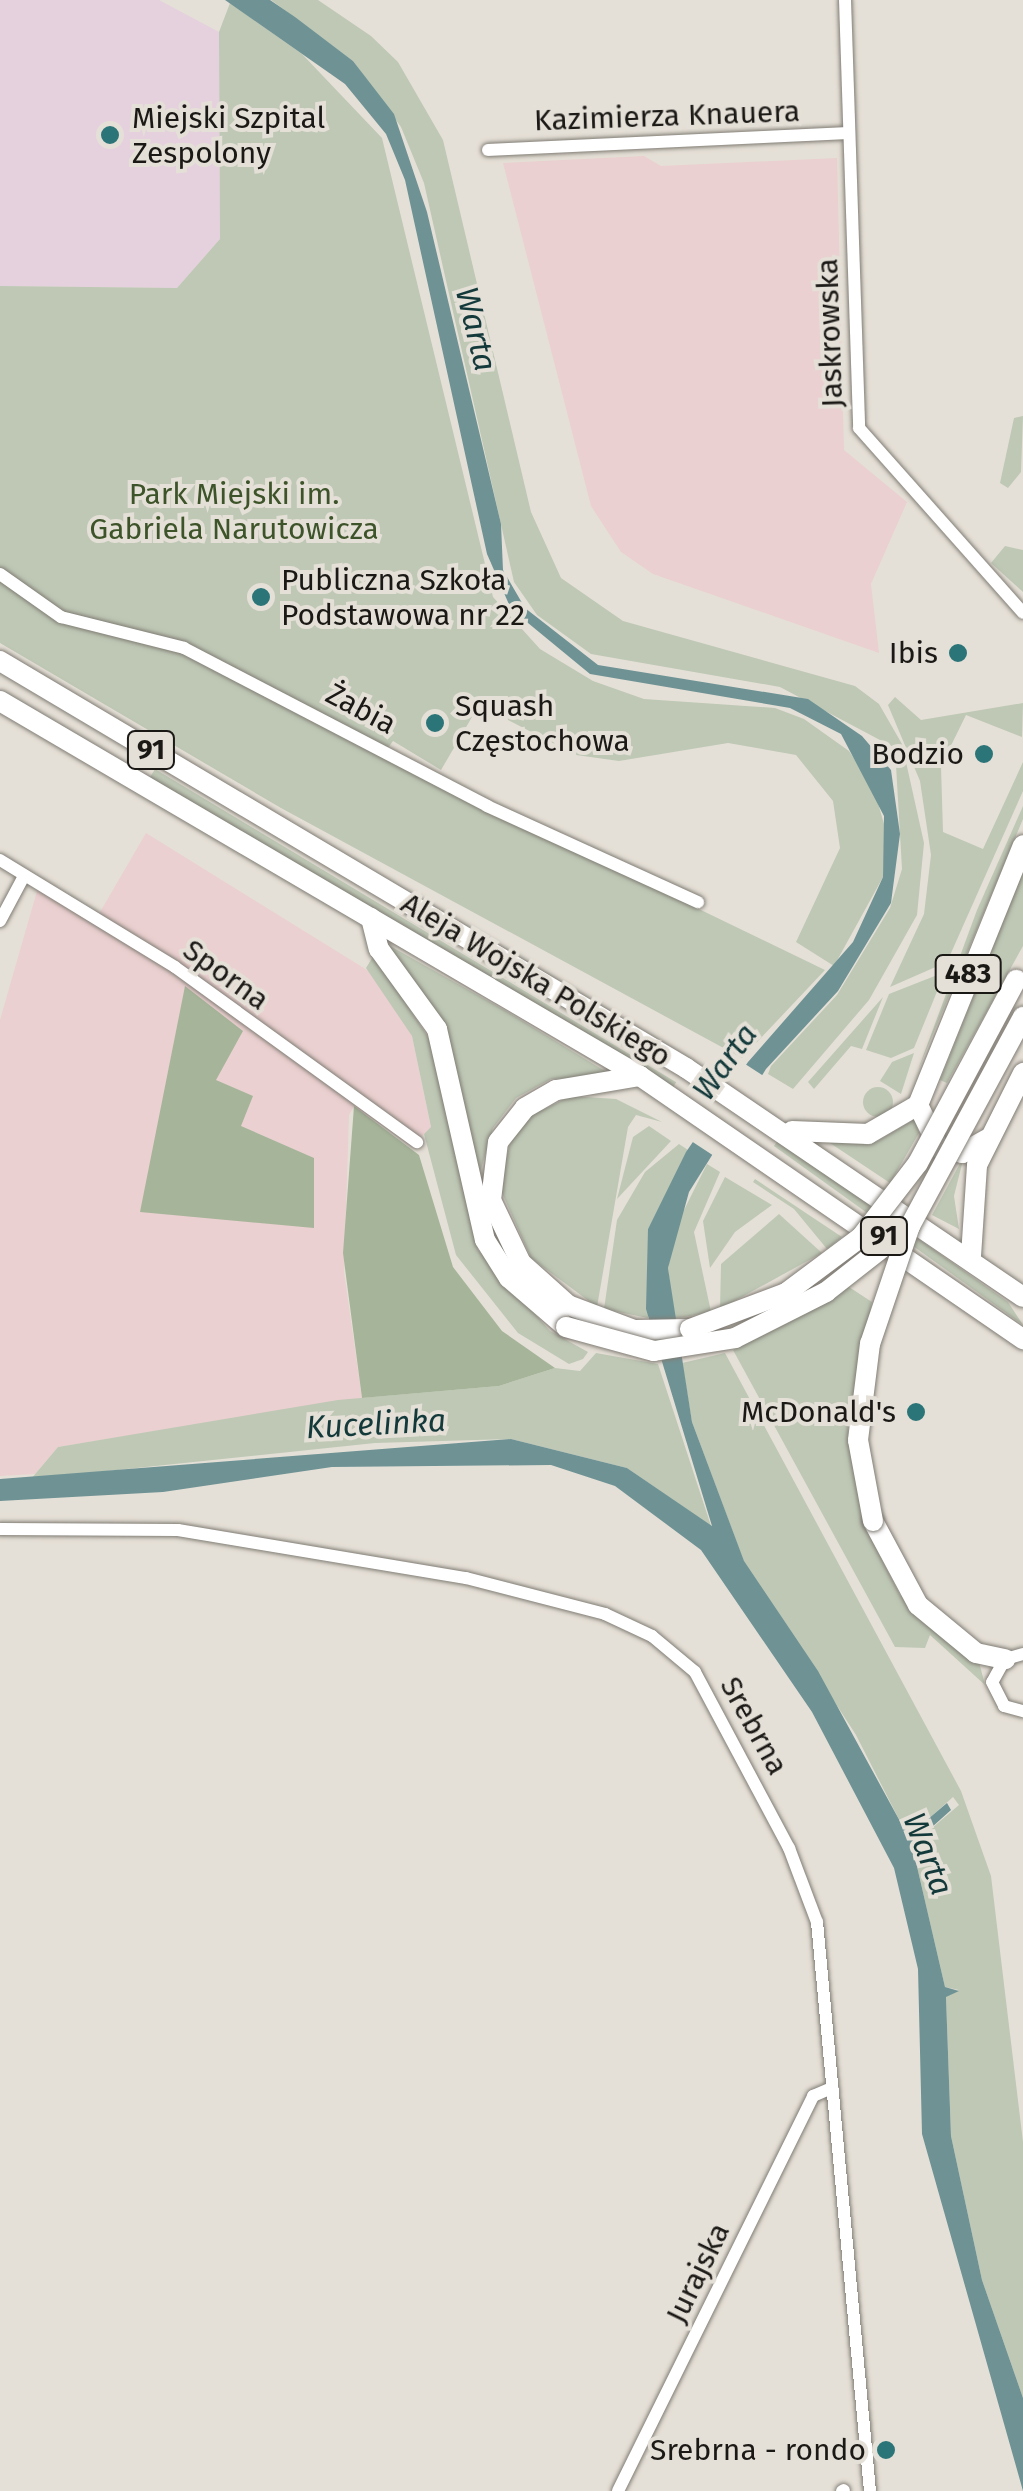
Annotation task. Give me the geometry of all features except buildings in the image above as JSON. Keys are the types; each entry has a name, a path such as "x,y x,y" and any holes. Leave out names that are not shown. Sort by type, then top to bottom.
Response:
{"main road":[{"name":"Aleja Wojska Polskiego","path":"0,661 686,1068 972,1256 1023,1297"},
{"name":"Aleja Wojska Polskiego","path":"0,700 669,1094 768,1157 1023,1339"},
{"name":"483","path":"918,1105 1023,845"},
{"path":"371,918 379,949 437,1030 485,1240 509,1278 566,1327 654,1351 735,1338 826,1292 910,1226"},
{"path":"640,1076 545,1094 516,1116 494,1155 491,1200 508,1244 568,1305 634,1330 690,1329 812,1277 902,1188 1020,974"},
{"name":"483","path":"910,1226 1023,1017"},
{"path":"972,1256 972,1184 988,1138 1023,1073"},
{"path":"785,1130 868,1134 918,1105 927,1135 946,1152 970,1152 988,1138"},
{"path":"910,1226 861,1386 860,1462 873,1522 918,1605 976,1653 1014,1656"},
{"path":"998,1318 1023,1350"}],"street":[{"name":"Jaskrowska","path":"845,0 859,428 1021,606"},
{"name":"Kazimierza Knauera","path":"488,150 848,133"},
{"name":"Żabia","path":"0,574 61,617 184,648 488,806 698,902"},
{"name":"Sporna","path":"0,860 174,967 416,1142"},
{"path":"0,921 24,876"},
{"name":"Srebrna","path":"0,1529 127,1526 366,1560 581,1605 652,1636 721,1708 802,1873 817,1922 865,2454 873,2491"},
{"path":"1014,1656 994,1692 1023,1712"},
{"name":"Jurajska","path":"618,2491 813,2096 832,2088"}],"shaded area":[{"name":"Miejski Szpital Zespolony","path":"0,0 159,0 219,32 220,239 177,288 0,286"},
{"path":"644,156 661,166 837,158 844,450 907,502 871,584 879,653 653,574 621,552 591,506 503,163"},
{"path":"146,833 380,978 412,1036 431,1128 411,1146 354,1106 349,1115 344,1272 362,1398 58,1447 35,1474 0,1476 0,1020 39,884 96,919"}],"green space":[{"path":"271,0 318,0 371,36 398,62 443,140 531,512 561,578 623,621 855,686 879,704 902,744 924,843 917,915 869,1000 793,1089 768,1074 771,1066 837,995 890,908 902,869 895,748 780,687 591,654 537,615 514,582 424,183 401,127 353,61"},
{"name":"Park Miejski im. Gabriela Narutowicza","path":"230,3 302,54 382,138 493,597 540,649 593,681 644,699 775,708 804,719 849,751 874,789 886,831 883,877 834,966 796,942 840,848 833,801 796,755 728,743 619,761 576,755 479,705 441,770 393,741 382,756 825,970 742,1058 281,808 0,643 0,286 177,288 220,239 219,32"},
{"path":"1023,416 1021,472 1008,488 1000,483 1014,418"},
{"path":"1005,546 1023,550 1023,592 991,563"},
{"path":"895,697 921,720 1023,703 1022,737 966,715 941,766 943,832 983,849 1023,762 1023,791 947,962 890,987 924,914 931,855 920,781 888,705"},
{"path":"155,769 676,1082 671,1091 150,778"},
{"path":"1023,806 1023,819 918,1070 977,910"},
{"path":"1023,872 1023,946 947,1083 940,1080"},
{"path":"383,942 613,1076 551,1079 516,1098 493,1128 479,1176 428,1001"},
{"path":"374,955 430,1040 478,1250 550,1331 588,1352 583,1359 569,1364 518,1333 456,1255 424,1134 431,1127 412,1036 366,968"},
{"path":"945,972 914,1048 891,1058 866,1050 889,994"},
{"path":"185,986 243,1031 216,1080 253,1096 241,1126 314,1158 314,1228 140,1212"},
{"path":"883,997 862,1049 851,1046 814,1089 808,1082"},
{"path":"914,1053 901,1094 880,1081 892,1062"},
{"path":"878,1087 889,1091 893,1102 889,1113 878,1117 867,1113 863,1102 867,1091"},
{"path":"571,1096 616,1099 662,1122 636,1115 628,1127 597,1307 531,1258 499,1186 511,1140 528,1117"},
{"path":"354,1106 419,1155 453,1267 502,1331 555,1368 499,1386 362,1398 343,1253"},
{"path":"915,1119 919,1133 890,1183 830,1143 876,1142"},
{"path":"649,1126 671,1141 617,1199 633,1137"},
{"path":"778,1140 1008,1302 1023,1325 774,1146"},
{"path":"679,1144 688,1150 648,1229 648,1318 604,1309 617,1220 645,1172"},
{"path":"964,1156 954,1196 959,1229 932,1215"},
{"path":"707,1164 720,1172 694,1232 711,1312 674,1319 668,1268 676,1226"},
{"path":"725,1177 772,1205 735,1232 710,1268 703,1221"},
{"path":"755,1179 842,1237 827,1249 794,1209 753,1182"},
{"path":"779,1214 822,1253 720,1309 721,1264"},
{"path":"849,1287 872,1302 848,1429 864,1525 900,1595 979,1662 985,1685 930,1635 925,1648 895,1647 733,1350"},
{"path":"596,1353 658,1364 711,1526 627,1468 511,1439 375,1443 31,1479 58,1447 338,1400 499,1386 555,1368 580,1371"},
{"path":"725,1353 961,1791 991,1876 1023,2142 1023,2398 982,2280 951,2136 946,1996 959,1990 945,1987 912,1845 959,1805 953,1797 908,1837 856,1735 744,1562 692,1422 682,1363"}],"water":[{"path":"225,0 270,0 353,61 394,114 427,212 501,524 503,570 525,608 598,665 808,699 862,736 891,770 900,834 891,903 838,991 766,1069 689,1192 668,1268 692,1422 744,1561 818,1671 908,1836 947,1803 951,1810 912,1845 945,1987 959,1991 946,1997 951,2136 982,2280 1023,2398 1023,2491 922,2134 918,1969 894,1868 812,1712 701,1550 615,1486 551,1465 332,1467 163,1492 0,1501 0,1479 511,1439 627,1468 712,1526 646,1309 648,1229 686,1152 748,1062 853,942 883,877 884,816 841,734 790,708 590,674 511,609 487,554 405,180 386,134 345,84"}],"pier":[{"path":"742,1062 767,1078 716,1157 691,1141"}],"place":[{"name":"Miejski Szpital Zespolony","path":"110,135"},
{"name":"Publiczna Szkoła Podstawowa nr 22","path":"261,597"},
{"name":"Ibis","path":"958,653"},
{"name":"Squash Częstochowa","path":"435,723"},
{"name":"Bodzio","path":"984,754"},
{"name":"McDonald's","path":"916,1412"},
{"name":"Srebrna - rondo","path":"886,2450"}],"water label":[{"name":"Warta","path":"476,329"},
{"name":"Warta","path":"725,1062"},
{"name":"Kucelinka","path":"376,1424"},
{"name":"Warta","path":"928,1854"}]}
